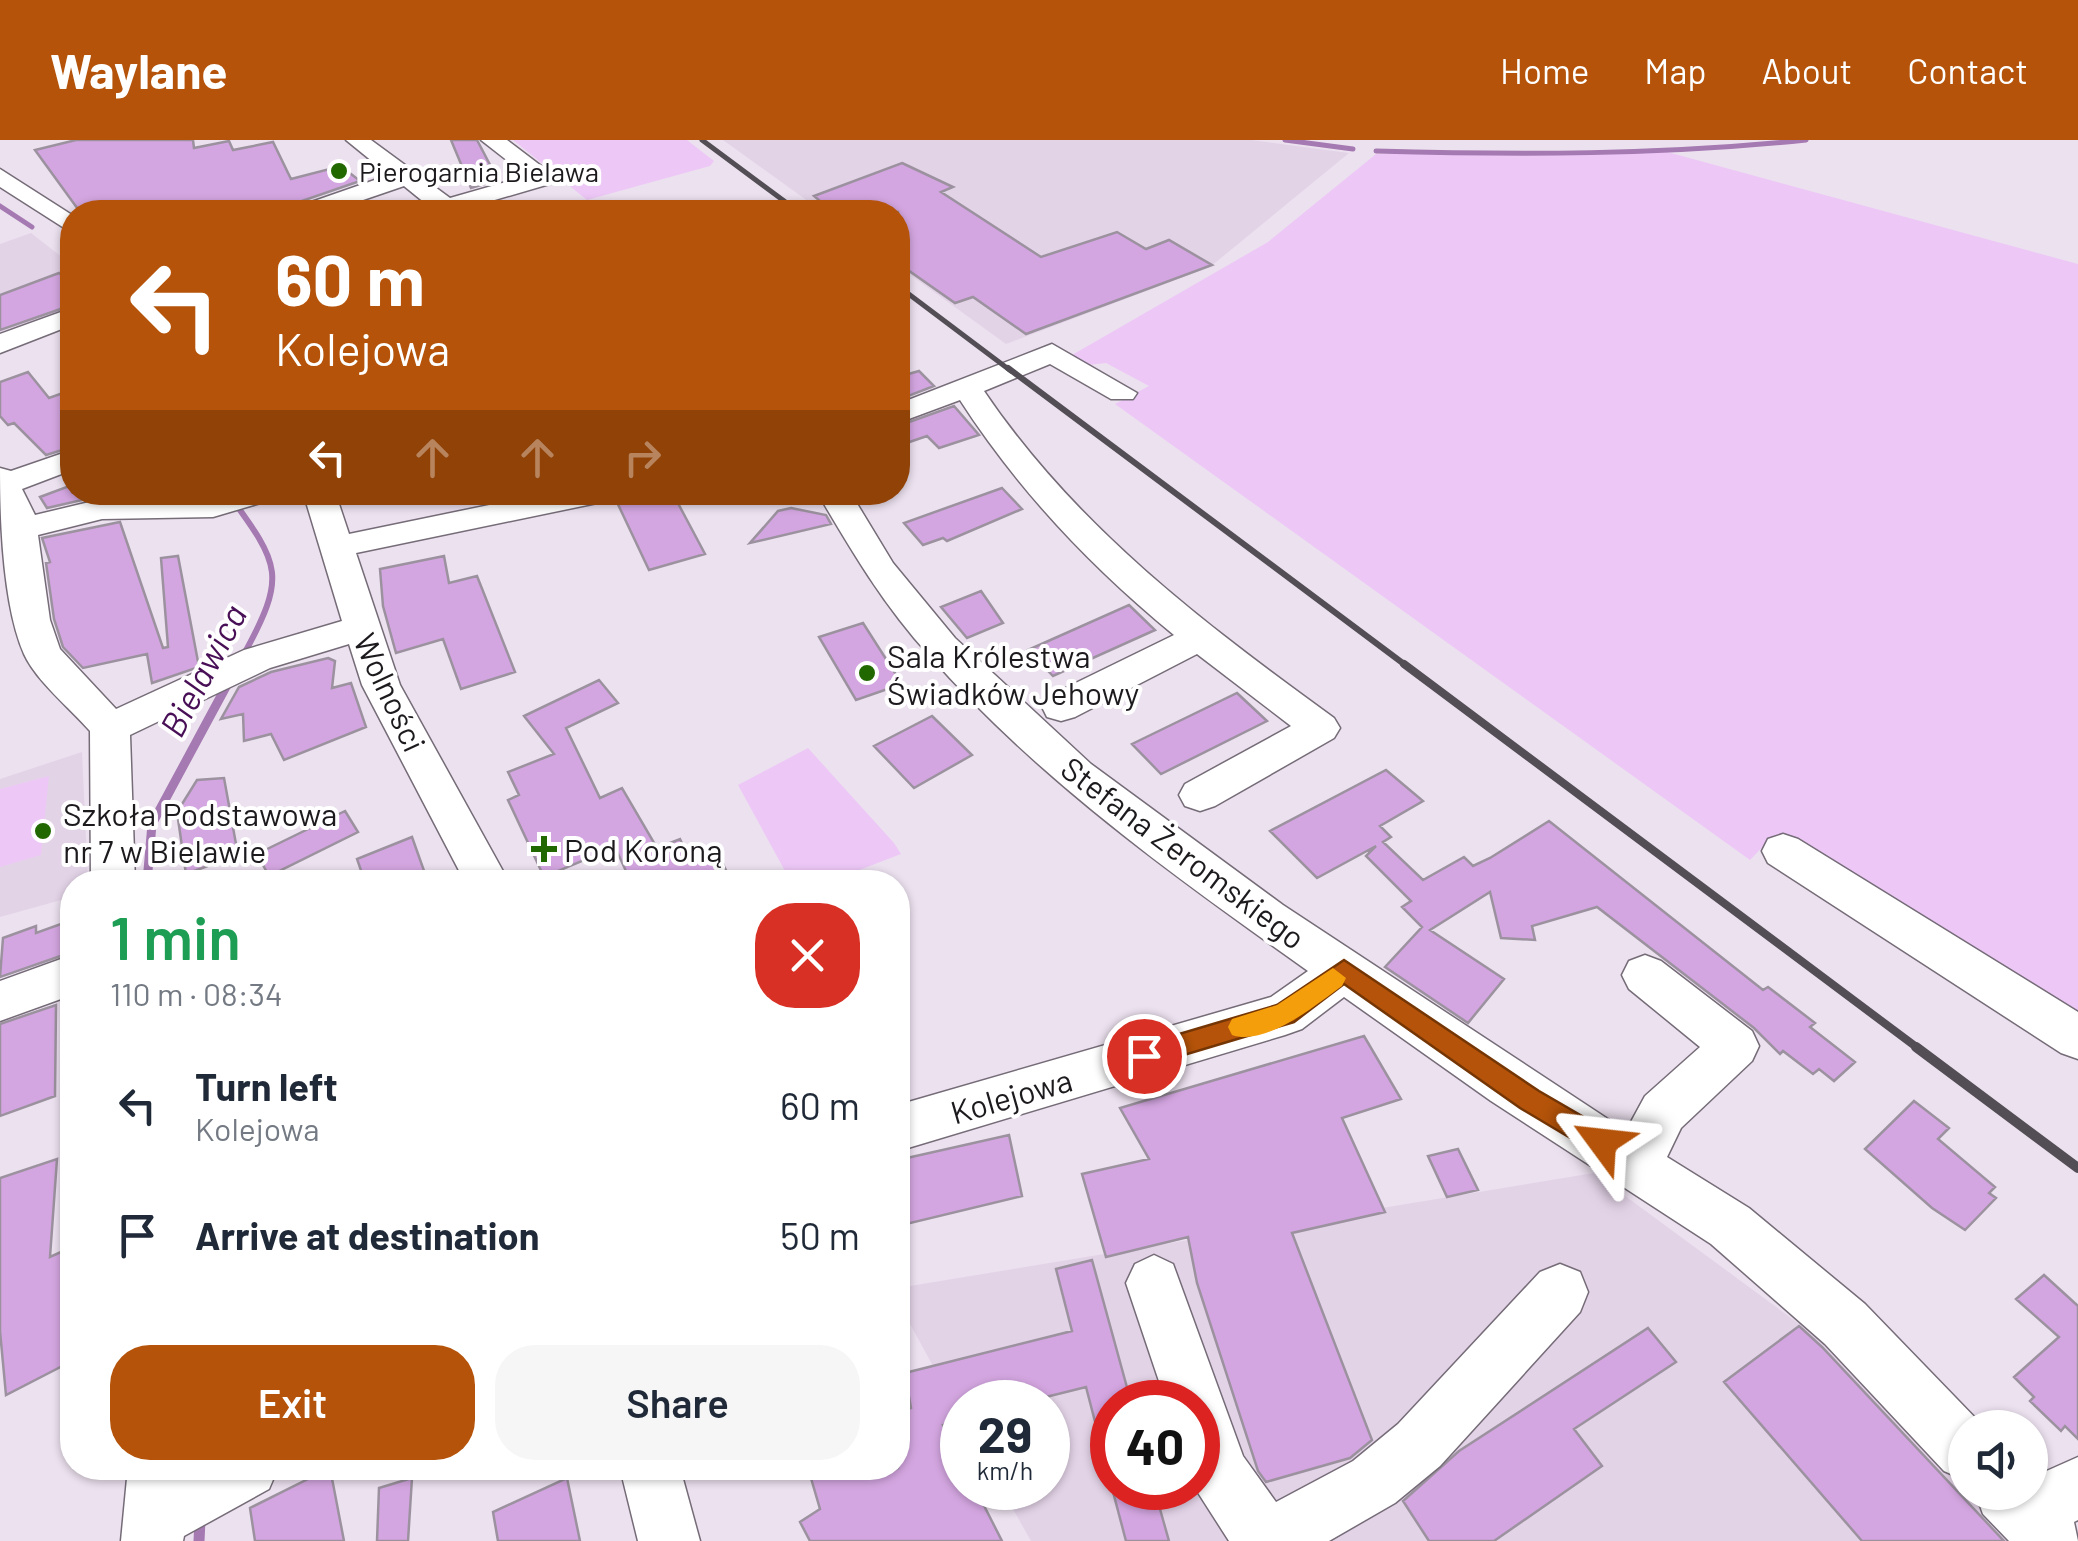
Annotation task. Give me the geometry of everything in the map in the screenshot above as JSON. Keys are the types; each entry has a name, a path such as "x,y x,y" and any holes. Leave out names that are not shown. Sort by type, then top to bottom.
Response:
{"street":[{"path":"358,140 436,200"},
{"path":"479,200 544,178 492,140"},
{"path":"0,176 60,218"},
{"path":"341,200 404,178"},
{"path":"0,344 60,321"},
{"path":"910,409 1052,353 1122,392"},
{"path":"967,388 1022,471 1198,638 1320,728 1200,794"},
{"path":"60,463 2,482 18,513 32,620 43,654 110,728 113,870"},
{"path":"20,529 102,508 220,505"},
{"name":"Wolności","path":"322,505 360,628 386,696 480,870"},
{"path":"336,547 539,505"},
{"name":"Stefana Żeromskiego","path":"841,505 903,600 1010,716 1150,832 1344,970 1538,1105 1730,1226 1789,1272 1948,1433"},
{"path":"110,728 218,674 360,628"},
{"path":"1060,707 1198,638"},
{"path":"1783,851 2078,1038"},
{"name":"Kolejowa","path":"910,1124 1285,1014 1344,970"},
{"path":"1636,1164 1663,1112 1735,1046 1645,975"},
{"path":"0,1001 60,979"},
{"path":"1154,1284 1187,1380"},
{"path":"1220,1473 1267,1541 1374,1482 1419,1445 1560,1292"},
{"path":"155,1509 221,1480"},
{"path":"653,1480 669,1541"}],"shaded area":[{"path":"513,140 687,140 714,161 710,166 587,200"},
{"path":"723,140 1251,140 1349,153 1210,267 1006,344 910,275 910,200 806,200"},
{"path":"1660,150 2078,264 2078,1029 1774,835 1750,860 1115,404 1149,386 1106,363 1088,365 1072,355 1268,242 1376,154"},
{"path":"31,233 60,256 60,314 0,337 0,244"},
{"path":"808,748 901,854 859,870 784,870 738,785"},
{"name":"Szkoła Podstawowa nr 7 w Bielawie","path":"82,752 87,870 60,870 60,900 0,917 0,779"},
{"path":"49,776 41,855 0,867 0,789"},
{"path":"1594,1173 1948,1433 1948,1510 2048,1507 2078,1529 2078,1541 1031,1541 1013,1510 1070,1510 1070,1380 941,1380 910,1324 910,1286"}],"building":[{"path":"76,140 193,140 194,148 229,141 233,150 273,142 291,179 341,166 360,181 305,200 71,200 35,150"},
{"path":"451,140 477,140 498,180 471,188"},
{"path":"902,163 953,187 941,192 1041,257 1117,232 1146,249 1169,240 1212,265 1026,334 973,297 955,303 910,271 910,200 819,200 814,196"},
{"path":"60,274 60,309 0,330 0,295"},
{"path":"919,371 934,386 910,395 910,374"},
{"path":"28,372 49,398 60,394 60,451 46,455 14,423 8,425 0,416 0,382"},
{"path":"954,406 979,435 939,448 927,436 910,442 910,422"},
{"path":"1002,488 1022,509 947,541 943,538 923,545 904,523"},
{"path":"60,490 60,505 47,508 40,497"},
{"path":"618,505 679,505 705,554 649,570"},
{"path":"791,508 826,515 831,524 750,543 778,511"},
{"path":"120,522 163,648 168,647 161,558 178,556 199,667 152,683 147,654 83,668 63,647 54,619 46,563 50,562 42,538"},
{"path":"444,556 449,583 477,576 515,672 461,689 443,639 396,653 383,606 380,569"},
{"path":"981,591 1003,623 967,638 941,607"},
{"path":"1129,605 1155,630 1053,676 1028,650"},
{"name":"Sala Królestwa Świadków Jehowy","path":"863,623 902,684 856,700 819,637"},
{"path":"328,658 335,661 332,688 351,683 366,727 284,760 271,734 244,741 243,714 221,719 239,687 271,672"},
{"path":"599,680 618,703 566,728 600,798 622,788 657,848 680,839 687,854 713,845 726,870 626,870 615,847 561,870 541,870 508,800 519,795 508,772 554,754 524,716"},
{"path":"1237,693 1267,721 1161,774 1132,744"},
{"path":"932,716 972,755 914,788 874,746"},
{"path":"1386,770 1423,801 1380,826 1391,837 1383,842 1423,880 1464,857 1473,866 1549,821 1763,990 1768,987 1815,1023 1810,1027 1855,1062 1834,1081 1819,1069 1813,1074 1783,1051 1780,1054 1754,1028 1597,907 1532,926 1535,940 1501,938 1490,892 1430,930 1504,979 1468,1023 1385,967 1422,927 1402,907 1411,901 1366,856 1376,846 1317,878 1270,831"},
{"path":"224,778 238,855 197,870 185,870 177,812 197,780"},
{"path":"345,811 358,832 281,870 266,870 257,854"},
{"path":"412,837 424,870 361,870 357,859"},
{"path":"60,924 60,956 0,977 3,938 36,926 36,933"},
{"path":"56,1005 55,1096 0,1116 0,1024"},
{"path":"1364,1036 1401,1099 1342,1118 1385,1212 1292,1233 1372,1440 1350,1458 1266,1482 1258,1471 1197,1283 1188,1237 1106,1257 1082,1174 1149,1159 1120,1108"},
{"path":"1914,1101 1949,1128 1938,1139 1995,1187 1989,1193 1996,1198 1965,1230 1932,1208 1865,1149"},
{"path":"1009,1135 1022,1196 910,1223 910,1157"},
{"path":"1458,1149 1478,1190 1447,1197 1428,1156"},
{"path":"57,1159 50,1257 60,1252 60,1367 6,1395 0,1331 0,1178"},
{"path":"1092,1260 1125,1380 1090,1380 1090,1402 1086,1387 1070,1391 1070,1380 940,1380 940,1510 986,1510 1002,1541 810,1541 800,1522 820,1509 812,1480 910,1480 910,1372 1072,1331 1056,1269"},
{"path":"2044,1275 2078,1306 2078,1439 2065,1426 2061,1431 2048,1418 2048,1410 2039,1410 2030,1401 2034,1397 2014,1377 2059,1337 2016,1299"},
{"path":"1799,1326 1948,1481 1948,1510 1975,1510 2004,1541 1862,1541 1724,1382"},
{"path":"1648,1328 1676,1362 1574,1429 1602,1466 1494,1541 1429,1541 1403,1501 1459,1451"},
{"path":"306,1480 332,1480 344,1541 255,1541 250,1508"},
{"path":"412,1480 408,1541 377,1541 379,1488"},
{"path":"567,1480 580,1541 498,1541 493,1512"},
{"path":"1118,1510 1160,1510 1169,1541 1126,1541"}],"waterway":[{"path":"1285,140 1353,149"},
{"path":"1376,151 1591,153 1806,140"},
{"name":"Bielawica","path":"0,206 32,227"},
{"name":"Bielawica","path":"236,505 258,537 272,571 267,606 243,656"},
{"name":"Bielawica","path":"148,870 152,824 228,683"},
{"name":"Bielawica","path":"199,1541 200,1520"}],"railway":[{"path":"702,140 783,200"},
{"path":"910,295 1011,371"},
{"path":"1008,368 1408,667"},
{"path":"1404,664 1919,1049"},
{"path":"1916,1047 2078,1168"}],"slow traffic":[{"path":"1241,1027 1285,1014 1333,978"}],"place":[{"name":"Pierogarnia Bielawa","path":"339,171"},
{"name":"Sala Królestwa Świadków Jehowy","path":"867,673"},
{"name":"Szkoła Podstawowa nr 7 w Bielawie","path":"43,831"},
{"name":"Pod Koroną","path":"544,849"}],"route":[{"path":"1144,1056 1285,1014 1344,970 1547,1111 1602,1142"}]}
